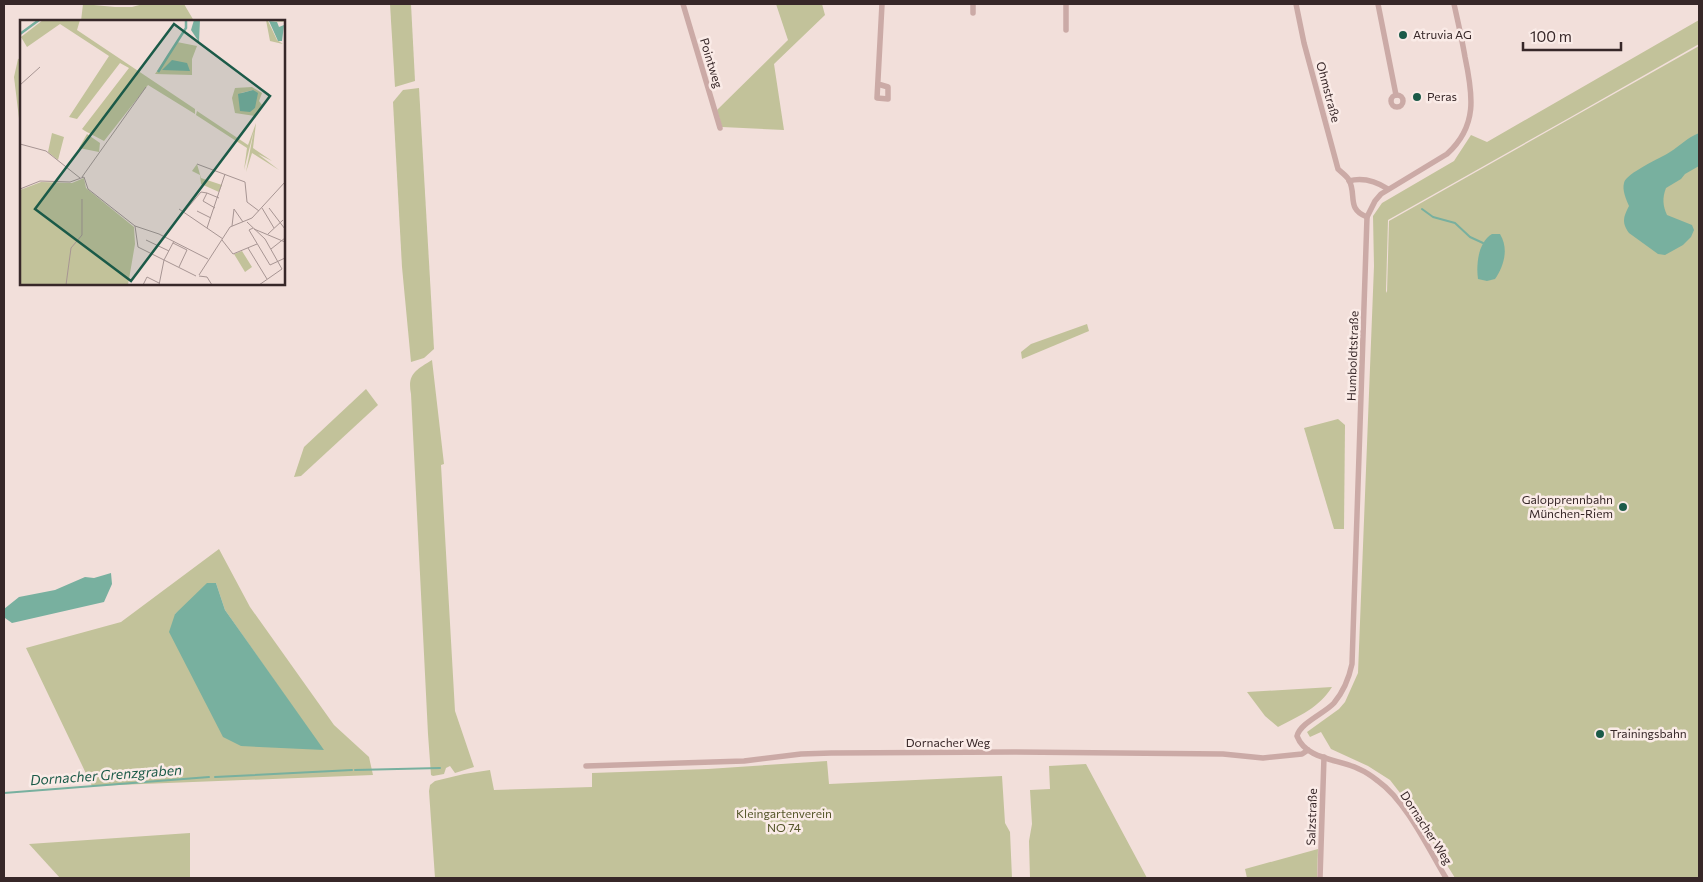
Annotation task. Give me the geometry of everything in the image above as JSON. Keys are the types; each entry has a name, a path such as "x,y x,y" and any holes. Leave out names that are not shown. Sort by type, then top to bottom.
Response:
{"street":[{"name":"Pointweg","path":"683,4 720,128"},
{"path":"878,84 882,4"},
{"path":"973,13 974,4"},
{"path":"1066,4 1066,30"},
{"name":"Ohmstraße","path":"1296,4 1304,43 1338,169 1349,181 1355,209 1358,213 1367,217"},
{"path":"1378,4 1396,95"},
{"path":"1367,217 1375,201 1388,189 1447,154 1456,146 1466,128 1470,118 1472,95 1454,4"},
{"path":"1349,181 1361,179 1379,183 1388,189"},
{"name":"Humboldtstraße","path":"1296,736 1301,728 1333,704 1342,693 1352,664 1367,217"},
{"name":"Dornacher Weg","path":"1296,736 1299,742 1308,750 1359,769 1380,782 1392,793 1405,810 1446,878"},
{"name":"Dornacher Weg","path":"586,766 744,761 824,753 1013,752 1195,754 1263,758 1302,754 1308,750"},
{"name":"Salzstraße","path":"1320,878 1324,757"}],"green space":[{"path":"83,4 132,7 143,4 184,4 193,20 81,20"},
{"path":"390,4 411,4 415,81 395,87"},
{"path":"776,4 822,4 825,15 774,64 784,130 722,127 717,110 788,40"},
{"path":"1699,20 1699,44 1388,220 1387,293 1389,221 1699,46 1699,878 1455,878 1411,807 1390,780 1368,766 1331,749 1321,732 1310,737 1307,732 1339,709 1345,702 1358,673 1374,266 1373,216 1382,203 1454,161 1471,135 1487,142"},
{"path":"20,58 20,127 14,77 18,59"},
{"path":"419,88 434,349 424,358 411,362 402,267 393,102 403,90"},
{"path":"1087,324 1089,331 1022,359 1021,352 1031,344"},
{"path":"432,360 444,464 441,465 455,711 474,767 455,773 450,766 446,768 444,774 433,776 431,775 428,734 410,387 414,373"},
{"path":"366,389 378,405 301,476 294,477 304,447"},
{"path":"1338,419 1345,425 1344,529 1334,529 1304,428"},
{"path":"219,549 250,607 334,725 369,757 373,775 92,786 26,648 121,622","holes":["216,583 225,610 323,750 175,614"]},
{"path":"1332,687 1315,706 1278,727 1265,716 1247,692"},
{"name":"Kleingartenverein NO 74","path":"827,761 829,784 1002,776 1005,823 1010,832 1012,878 435,878 429,791 430,785 435,781 490,770 494,790 592,787 592,773 708,769"},
{"path":"1086,764 1147,878 1030,878 1029,841 1032,824 1030,790 1050,789 1049,766"},
{"path":"190,833 190,878 60,878 29,844"},
{"path":"1318,849 1317,878 1247,878 1245,869"}],"shaded area":[{"path":"1699,133 1699,166 1666,188 1664,199 1667,215 1692,225 1694,230 1691,237 1683,245 1665,255 1658,254 1626,229 1624,219 1629,206 1624,192 1624,183 1637,170"},
{"path":"1492,234 1500,234 1505,251 1501,269 1495,279 1487,281 1478,279 1477,267 1481,248"},
{"path":"111,573 112,584 104,602 12,623 5,618 4,609 19,597 55,590 85,577 94,578"},
{"path":"207,583 216,583 225,610 324,750 241,746 223,737 169,632 175,614"}],"waterway":[{"path":"1422,209 1433,217 1455,223 1470,237 1483,243"},
{"name":"Dornacher Grenzgraben","path":"355,770 440,768"},
{"name":"Dornacher Grenzgraben","path":"215,777 352,770"},
{"name":"Dornacher Grenzgraben","path":"4,793 209,777"}],"place":[{"name":"Atruvia AG","path":"1403,35"},
{"name":"Peras","path":"1417,97"},
{"name":"Galopprennbahn München-Riem","path":"1623,507"},
{"name":"Trainingsbahn","path":"1600,734"}]}
